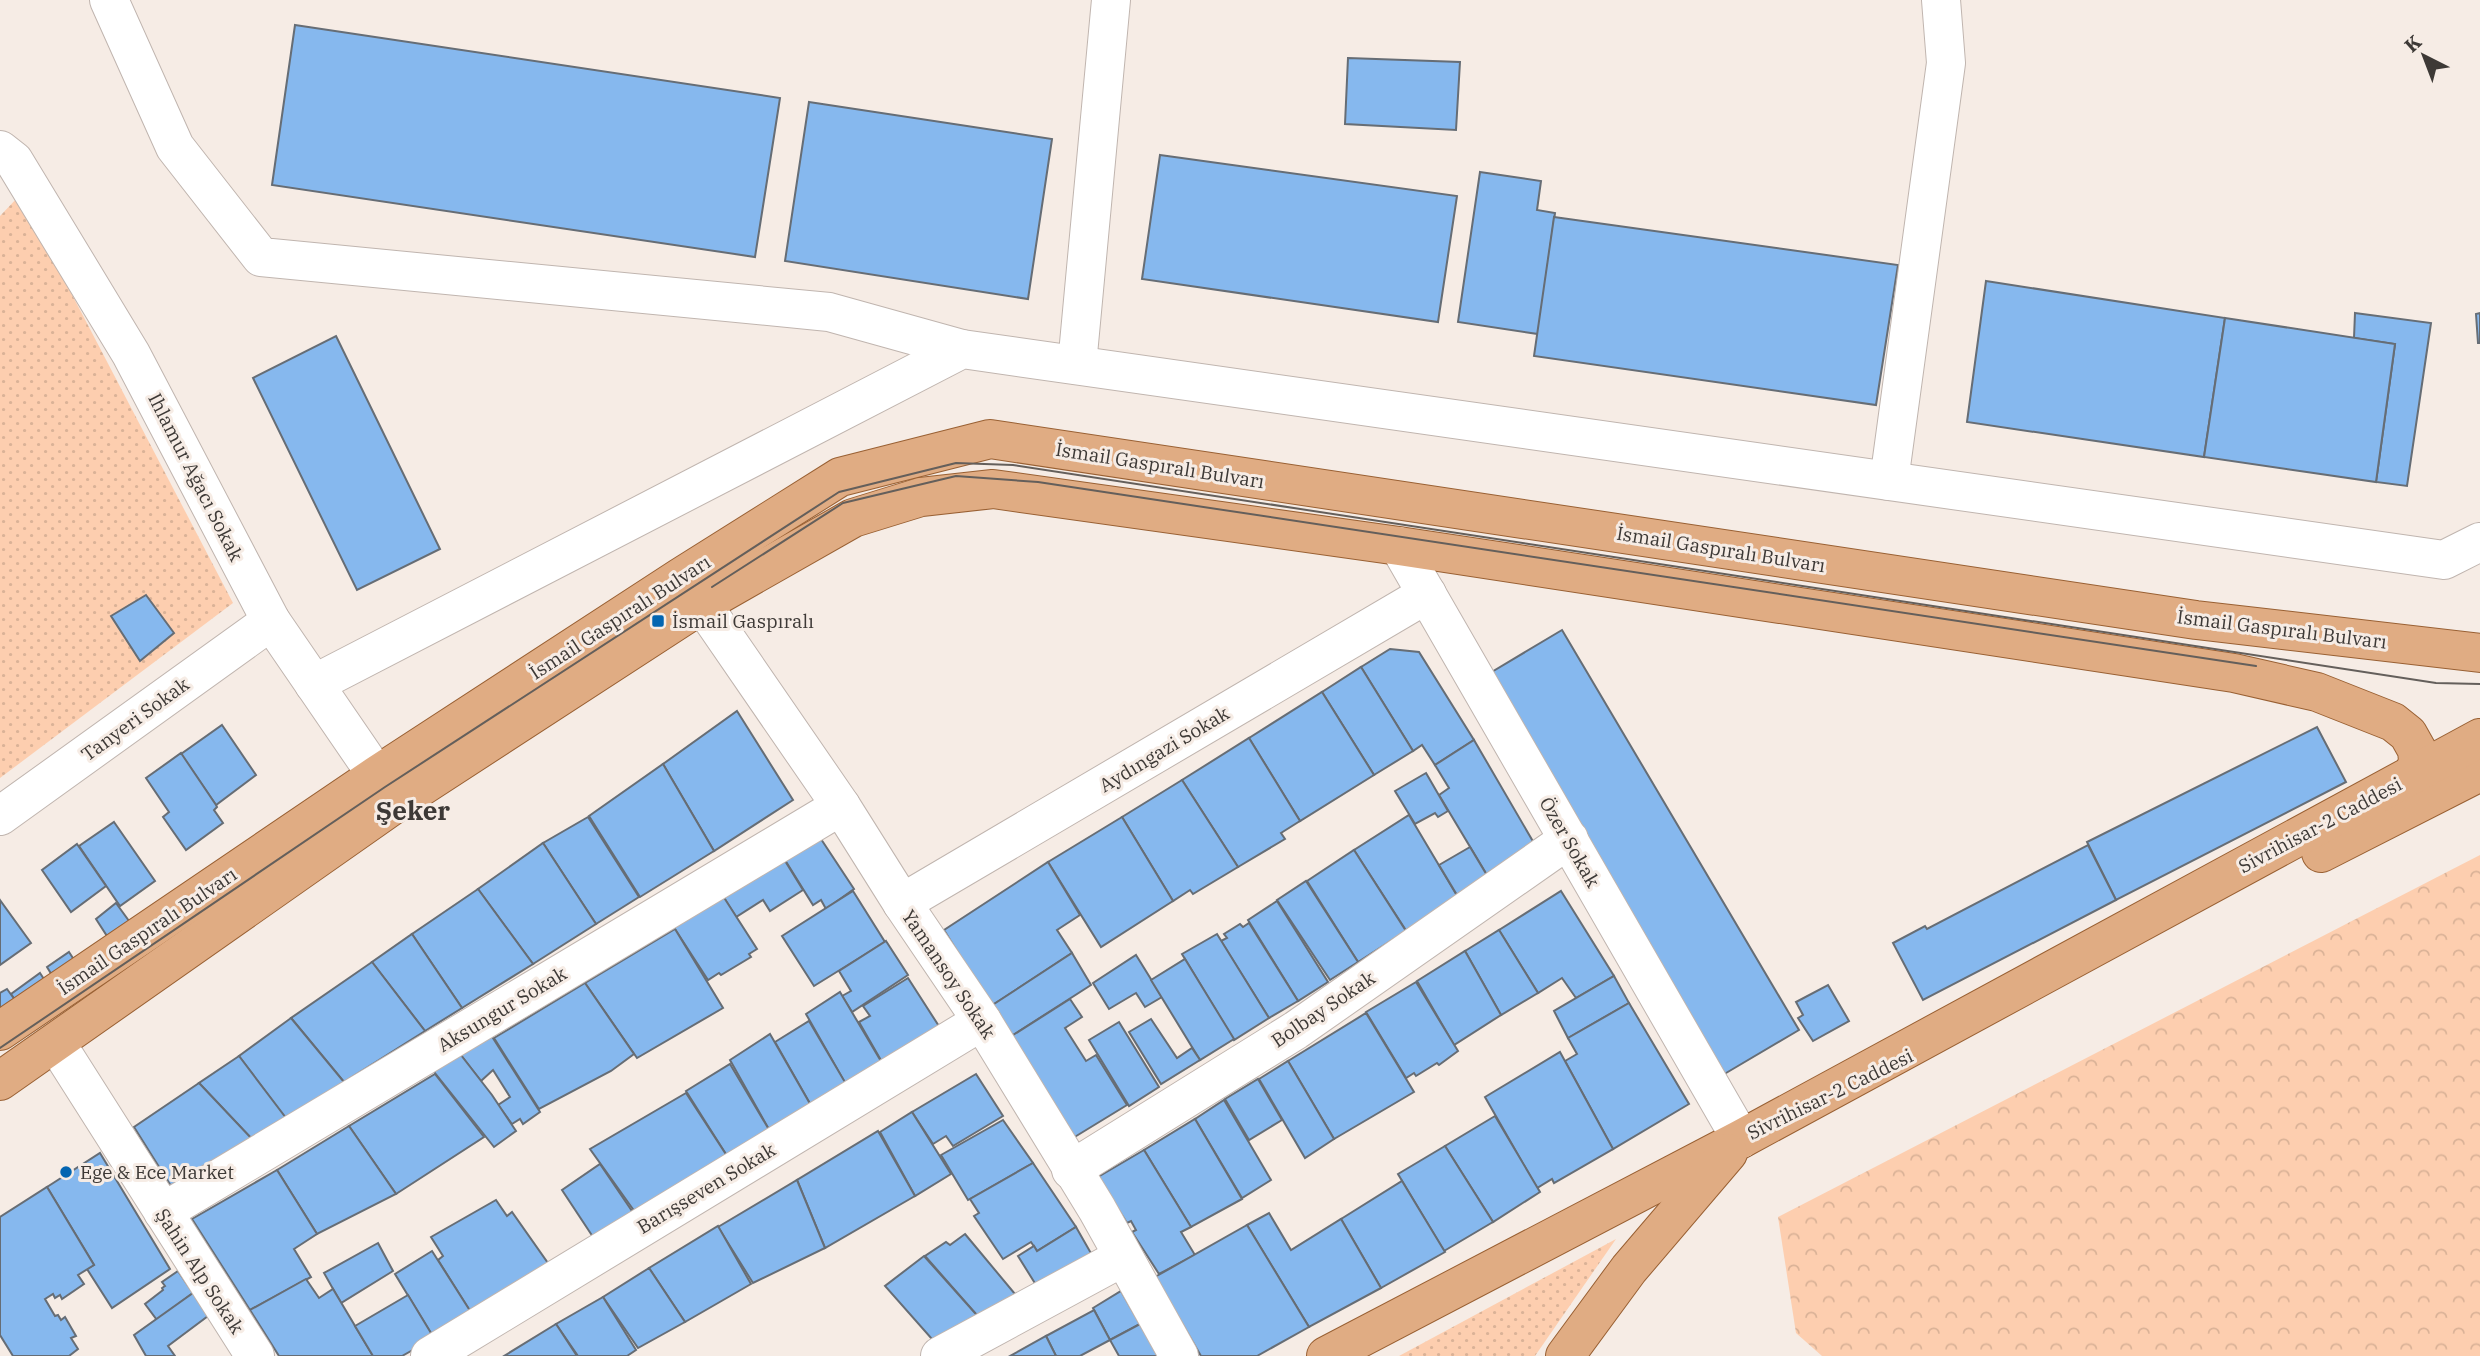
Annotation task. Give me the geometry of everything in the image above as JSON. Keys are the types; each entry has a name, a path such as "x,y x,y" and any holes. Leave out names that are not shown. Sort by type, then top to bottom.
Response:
{"main road":[{"name":"İsmail Gaspıralı Bulvarı","path":"0,1031 386,789 681,577 840,477 990,439 2196,620 2480,653"},
{"path":"0,1081 56,1043 386,789 853,518 921,497 993,489 1399,545 2234,673 2317,692 2393,722 2408,734 2417,750 2418,761 2414,774"},
{"name":"Sivrihisar-2 Caddesi","path":"1741,1139 2480,738"},
{"name":"Sivrihisar-2 Caddesi","path":"1741,1139 2480,772"},
{"path":"1326,1356 1741,1139"},
{"path":"1565,1356 1629,1269 1741,1139"}],"street":[{"path":"108,0 175,147 261,257 829,312 962,349 2444,560 2480,542"},
{"path":"1077,365 1111,0"},
{"path":"1889,481 1946,63 1941,0"},
{"name":"Ihlamur Ağacı Sokak","path":"5,162 131,354 271,621 386,789"},
{"path":"314,684 962,349"},
{"name":"Özer Sokak","path":"1399,545 1741,1139"},
{"name":"Aydıngazi Sokak","path":"902,903 1427,594"},
{"name":"Yamansoy Sokak","path":"702,604 841,806 902,903 982,1021 1097,1209 1179,1356"},
{"name":"Tanyeri Sokak","path":"0,816 271,621"},
{"name":"Aksungur Sokak","path":"163,1212 841,806"},
{"name":"Bolbay Sokak","path":"1071,1170 1296,1030 1569,839"},
{"name":"Barışseven Sokak","path":"430,1356 982,1021"},
{"name":"Şahin Alp Sokak","path":"56,1043 255,1356"},
{"path":"940,1356 1123,1257"}],"green space":[{"path":"20,195 233,603 0,778 0,216"},
{"path":"2480,855 2480,1356 1822,1356 1796,1333 1778,1217"},
{"path":"1616,1239 1535,1356 1399,1356"}],"building":[{"path":"295,25 780,98 755,257 272,185"},
{"path":"1348,58 1460,62 1456,130 1345,124"},
{"path":"809,102 1052,139 1028,299 785,261"},
{"path":"1160,155 1457,196 1438,322 1142,279"},
{"path":"1480,172 1541,181 1537,210 1555,213 1538,334 1458,322"},
{"path":"1554,217 1898,265 1876,405 1534,356"},
{"path":"1986,281 2225,318 2204,457 1967,422"},
{"path":"2355,313 2431,323 2407,486 2376,482 2395,344 2354,338"},
{"path":"2480,313 2480,343 2478,343 2476,314"},
{"path":"2225,318 2395,344 2376,482 2204,457"},
{"path":"336,336 440,549 357,590 253,378"},
{"path":"146,595 174,633 140,661 111,616"},
{"path":"1562,630 1799,1030 1721,1076 1485,676"},
{"path":"1390,649 1419,652 1474,740 1435,765 1422,745 1413,751 1361,667"},
{"path":"1361,667 1413,751 1374,775 1322,692"},
{"path":"1322,692 1374,775 1300,821 1249,738"},
{"path":"737,711 793,800 714,851 663,764"},
{"path":"222,725 256,775 216,805 181,754"},
{"path":"2317,727 2346,782 2116,900 2087,842"},
{"path":"1249,738 1300,821 1281,833 1285,839 1238,867 1182,780"},
{"path":"1474,740 1538,850 1490,880 1439,795 1449,788 1435,765"},
{"path":"181,753 216,805 214,810 223,823 186,850 163,817 169,812 146,778"},
{"path":"663,764 714,851 640,897 589,816"},
{"path":"1426,773 1448,811 1438,817 1435,813 1415,824 1395,791"},
{"path":"1182,780 1238,867 1193,894 1190,890 1173,901 1122,817"},
{"path":"1409,815 1459,899 1407,932 1354,850"},
{"path":"588,817 639,897 596,924 543,843"},
{"path":"1122,817 1173,901 1101,947 1048,862"},
{"path":"114,822 155,881 120,906 79,846"},
{"path":"819,836 854,889 826,909 821,900 813,905 785,860"},
{"path":"543,843 596,924 533,964 478,889"},
{"path":"77,844 106,886 71,912 42,870"},
{"path":"2088,845 2116,900 1923,1000 1893,943 1925,926 1927,929"},
{"path":"1470,847 1491,882 1460,900 1439,865"},
{"path":"1354,850 1406,931 1358,962 1307,881"},
{"path":"782,856 803,890 770,911 763,900 736,917 721,893"},
{"path":"1048,862 1080,915 1057,930 1072,953 991,1006 944,930"},
{"path":"1306,881 1358,962 1330,980 1277,900"},
{"path":"478,889 533,964 462,1008 412,934"},
{"path":"853,891 885,942 814,986 782,936"},
{"path":"1561,891 1614,976 1576,998 1562,978 1538,993 1499,930"},
{"path":"723,896 757,949 749,954 751,957 708,980 673,926"},
{"path":"0,900 31,943 0,965"},
{"path":"1277,901 1328,982 1298,1001 1248,920"},
{"path":"116,903 129,921 107,936 96,919"},
{"path":"1249,923 1298,1001 1269,1018 1221,941 1227,938 1224,934 1240,924 1243,927"},
{"path":"675,929 723,1008 637,1058 585,983"},
{"path":"1499,930 1538,993 1501,1015 1465,951"},
{"path":"412,934 462,1008 425,1031 372,962"},
{"path":"1217,934 1269,1018 1234,1040 1182,954"},
{"path":"886,941 908,975 852,1012 842,996 851,991 839,971"},
{"path":"1465,951 1501,1015 1454,1045 1417,981"},
{"path":"69,952 80,969 58,985 47,967"},
{"path":"1072,953 1091,985 1010,1037 991,1006"},
{"path":"1136,955 1162,997 1145,1007 1136,993 1109,1009 1093,983"},
{"path":"1185,959 1234,1039 1200,1060 1151,980"},
{"path":"372,962 425,1031 344,1082 291,1018"},
{"path":"40,973 51,990 22,1010 11,994"},
{"path":"1614,976 1629,1003 1568,1038 1554,1011"},
{"path":"908,978 944,1034 886,1069 859,1022 870,1016 863,1006"},
{"path":"1416,982 1458,1051 1439,1065 1437,1063 1416,1076 1414,1073 1406,1078 1366,1012"},
{"path":"585,983 634,1054 611,1071 539,1109 494,1038"},
{"path":"1828,985 1849,1021 1813,1041 1798,1018 1803,1015 1796,1002"},
{"path":"7,989 23,1011 0,1016 0,993"},
{"path":"840,992 885,1068 848,1088 806,1014"},
{"path":"1070,999 1082,1017 1065,1028 1086,1061 1096,1055 1127,1105 1073,1138 1010,1037"},
{"path":"1629,1003 1689,1104 1613,1149 1565,1061 1577,1054 1568,1038"},
{"path":"1366,1013 1414,1092 1334,1139 1288,1061"},
{"path":"291,1018 344,1082 286,1119 239,1056"},
{"path":"1151,1019 1177,1058 1192,1048 1200,1060 1161,1084 1129,1032"},
{"path":"809,1021 849,1089 813,1109 775,1042"},
{"path":"1119,1022 1159,1087 1129,1106 1089,1040"},
{"path":"770,1034 813,1109 771,1133 730,1060"},
{"path":"491,1035 540,1112 523,1124 520,1119 512,1124 498,1105 510,1097 493,1070 481,1081 457,1050"},
{"path":"457,1050 516,1131 494,1147 431,1068"},
{"path":"1560,1052 1613,1149 1554,1183 1552,1179 1537,1188 1485,1097"},
{"path":"239,1056 286,1118 251,1138 199,1083"},
{"path":"1288,1061 1334,1139 1305,1158 1259,1079"},
{"path":"730,1064 771,1133 729,1159 686,1091"},
{"path":"435,1074 484,1137 396,1194 349,1126"},
{"path":"976,1074 1003,1116 953,1146 946,1136 933,1144 912,1112"},
{"path":"1258,1079 1282,1120 1249,1140 1225,1099"},
{"path":"199,1083 252,1139 171,1186 134,1127"},
{"path":"686,1093 729,1159 635,1212 590,1149"},
{"path":"1224,1100 1271,1180 1242,1198 1195,1119"},
{"path":"912,1112 951,1174 915,1196 880,1132"},
{"path":"1495,1116 1540,1192 1493,1222 1445,1146"},
{"path":"1195,1119 1242,1199 1191,1227 1144,1150"},
{"path":"1003,1120 1033,1163 968,1200 941,1155"},
{"path":"349,1126 396,1194 317,1234 277,1170"},
{"path":"878,1131 915,1196 825,1248 797,1180"},
{"path":"1445,1146 1493,1222 1444,1251 1398,1174"},
{"path":"1144,1150 1191,1227 1181,1232 1195,1255 1159,1274 1132,1232 1136,1230 1131,1221 1127,1223 1098,1177"},
{"path":"100,1153 170,1269 112,1308 87,1269 94,1265 47,1187"},
{"path":"1033,1163 1076,1227 1037,1251 1031,1242 1003,1259 974,1216 979,1213 970,1199"},
{"path":"600,1164 636,1217 595,1240 562,1190"},
{"path":"277,1170 317,1234 294,1249 311,1277 250,1310 192,1219"},
{"path":"797,1180 825,1248 753,1283 718,1227"},
{"path":"1402,1181 1445,1252 1381,1288 1341,1219"},
{"path":"47,1187 94,1265 78,1275 84,1284 62,1299 60,1295 55,1298 53,1294 45,1299 55,1316 58,1315 61,1320 65,1317 76,1336 71,1338 78,1349 69,1356 13,1356 0,1335 0,1217"},
{"path":"496,1200 507,1216 512,1212 550,1266 470,1311 438,1260 443,1256 431,1237"},
{"path":"1269,1213 1291,1250 1341,1219 1381,1288 1309,1327 1247,1225"},
{"path":"1247,1225 1309,1327 1257,1356 1201,1356 1155,1277"},
{"path":"718,1226 751,1284 685,1322 649,1268"},
{"path":"1076,1227 1096,1262 1041,1293 1018,1256 1034,1246 1037,1251"},
{"path":"965,1234 1020,1300 983,1322 925,1256 946,1242 950,1245"},
{"path":"378,1243 393,1271 341,1303 324,1273"},
{"path":"432,1251 474,1317 435,1340 395,1274"},
{"path":"924,1256 983,1322 939,1347 885,1286"},
{"path":"649,1268 685,1322 638,1348 603,1297"},
{"path":"178,1271 193,1293 157,1320 145,1304 163,1290 165,1286 162,1282"},
{"path":"306,1279 319,1298 333,1289 373,1356 279,1356 250,1310"},
{"path":"1121,1291 1140,1324 1110,1340 1093,1308"},
{"path":"193,1293 208,1316 168,1346 175,1356 146,1356 134,1335"},
{"path":"408,1295 434,1338 402,1356 373,1356 355,1326"},
{"path":"603,1297 636,1350 627,1356 578,1356 556,1324"},
{"path":"1094,1310 1110,1340 1080,1356 1056,1356 1046,1336"},
{"path":"556,1324 577,1356 504,1356"},
{"path":"1140,1324 1159,1356 1119,1356 1110,1340"},
{"path":"1046,1336 1056,1356 1010,1356"}],"tram line":[{"path":"0,1048 385,787 839,492 956,463 1013,465 2436,683 2480,684"},
{"path":"712,587 843,503 956,476 1038,482 2256,666"}],"place":[{"name":"İsmail Gaspıralı","path":"658,621"},
{"name":"Ege & Ece Market","path":"66,1172"}],"district":[{"name":"Şeker","path":"413,811"}]}
